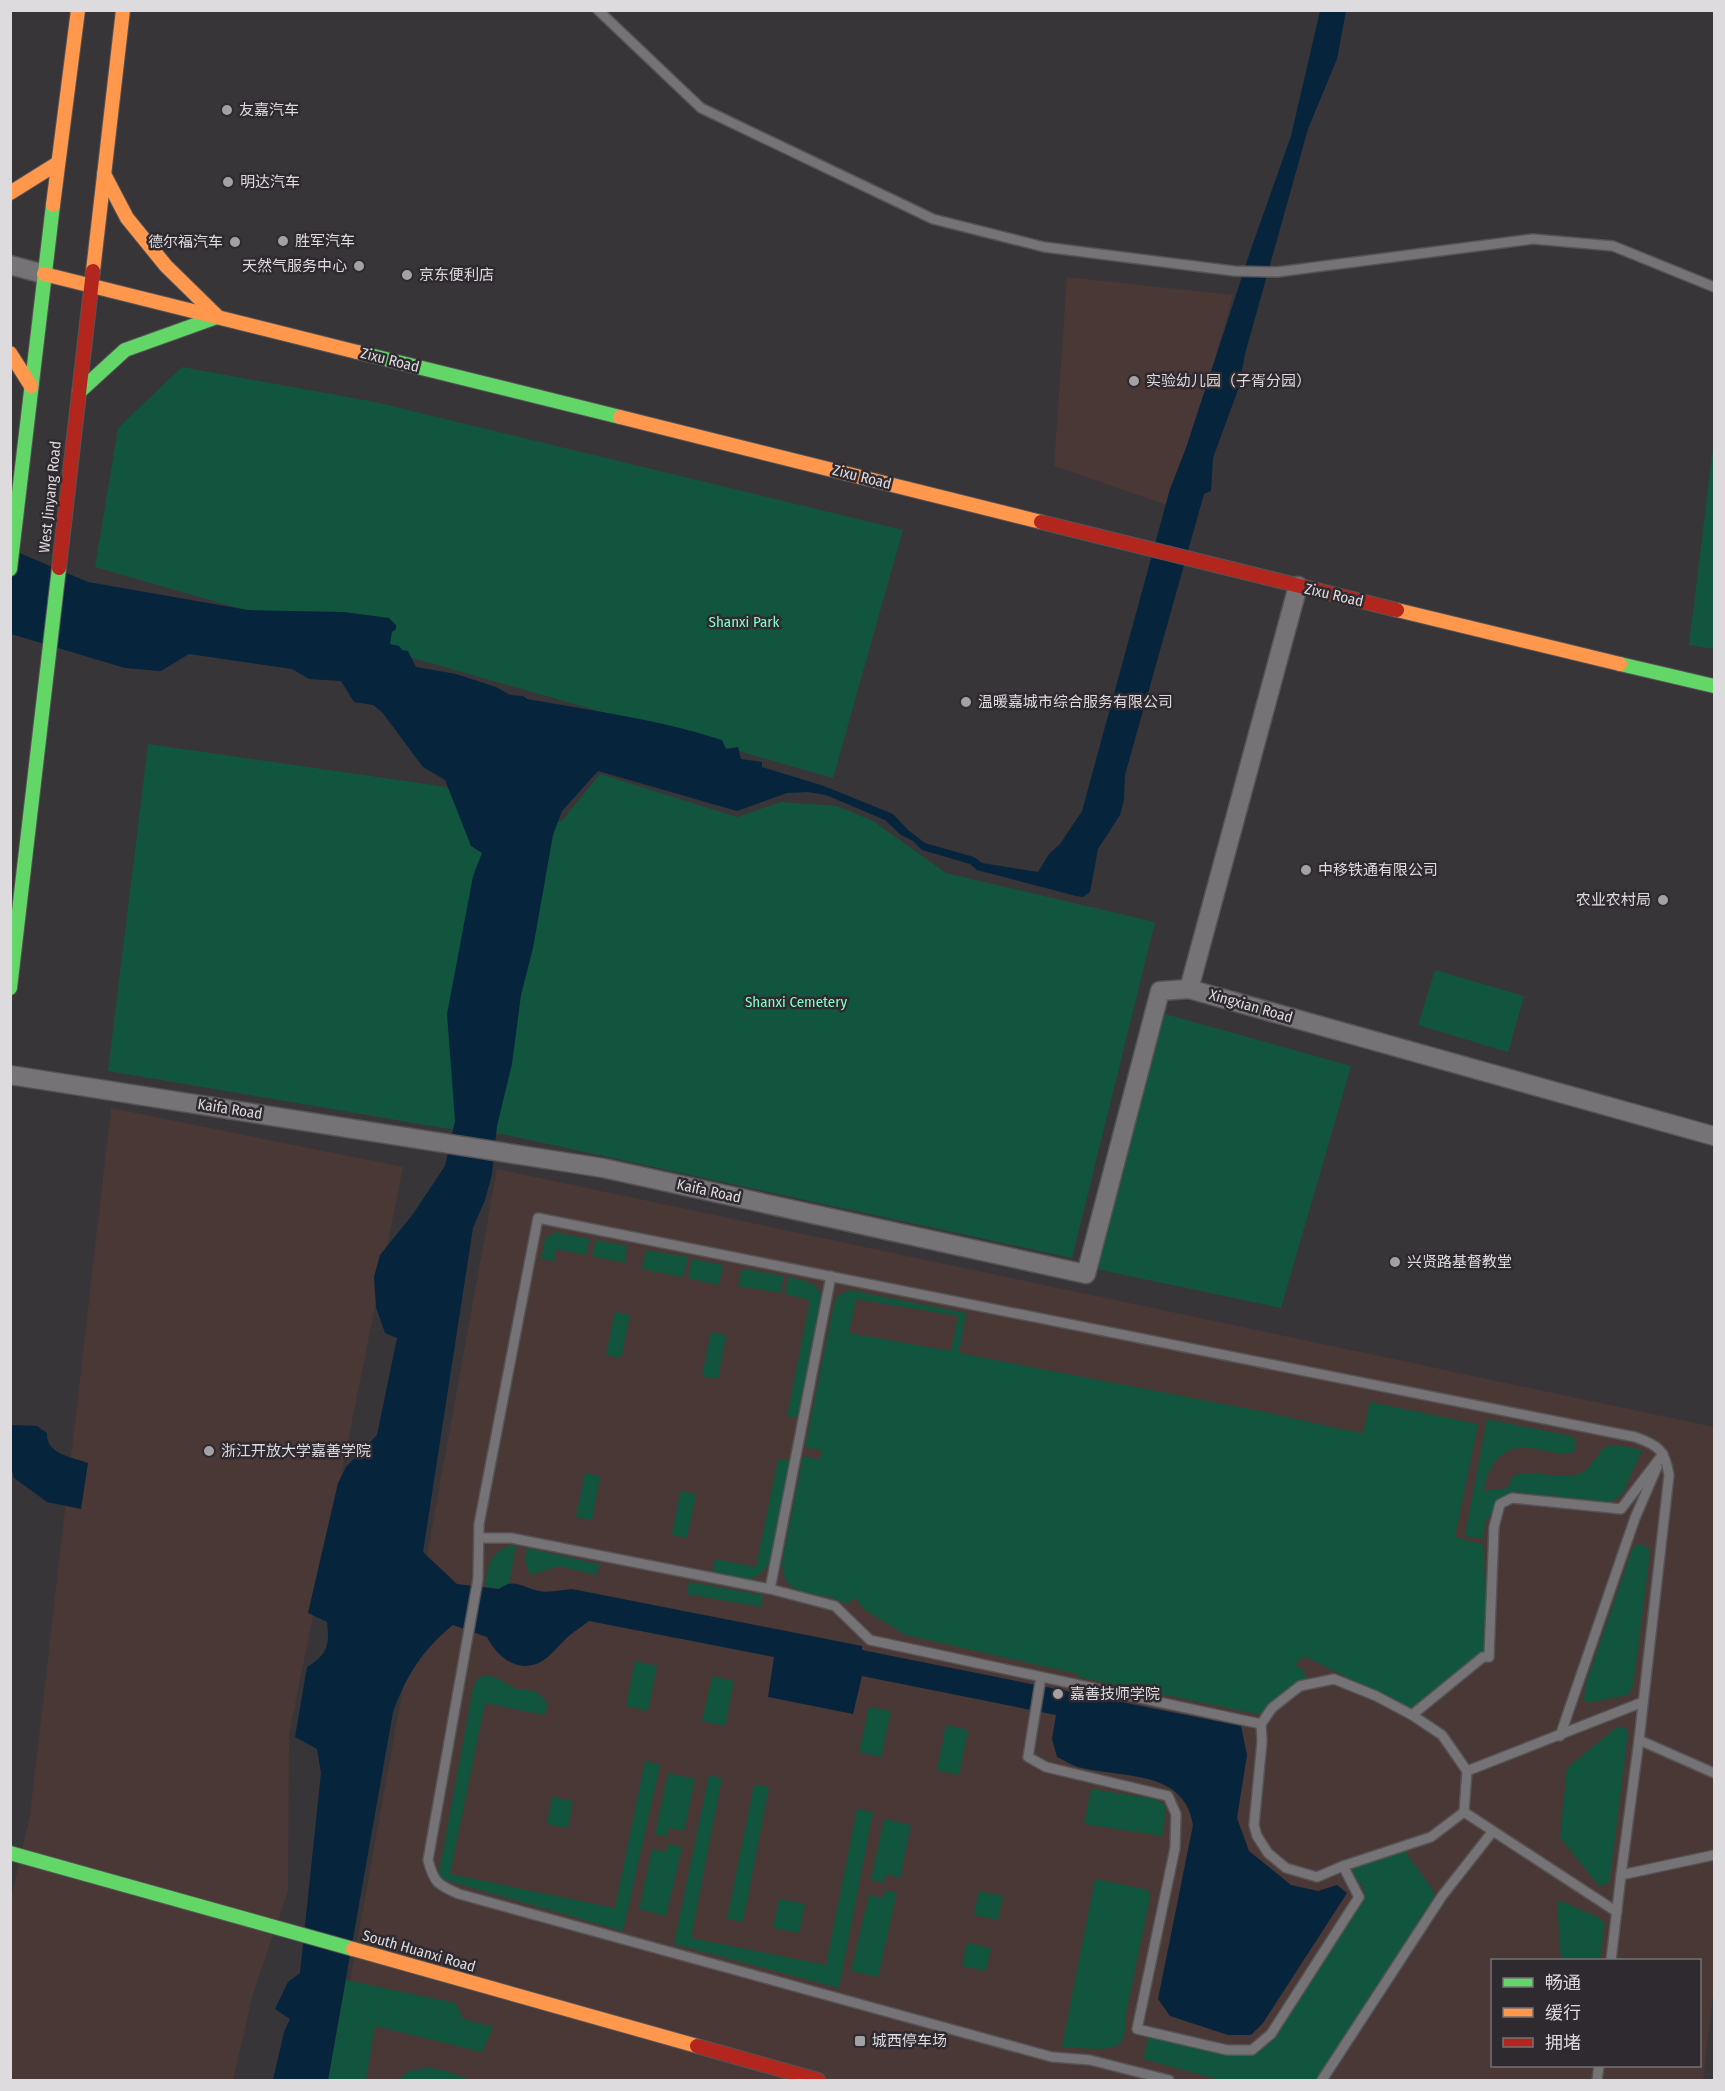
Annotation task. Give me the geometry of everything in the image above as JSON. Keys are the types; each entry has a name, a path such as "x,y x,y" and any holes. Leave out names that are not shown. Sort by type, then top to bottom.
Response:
{"street":[{"name":"West Jinyang Road","path":"10,569 44,274 78,10"},
{"name":"West Jinyang Road","path":"10,988 123,10"},
{"path":"10,193 58,163"},
{"path":"79,392 125,350 217,317 166,266 127,218 104,174"},
{"name":"Zixu Road","path":"10,265 1298,586 1714,686"},
{"path":"10,353 32,386"},
{"name":"Xingxian Road","path":"1298,586 1190,988 1714,1136"},
{"name":"Kaifa Road","path":"10,1075 603,1168 1086,1274 1160,991 1190,988"},
{"name":"South Huanxi Road","path":"10,1853 818,2080"}],"lane":[{"path":"598,10 701,108 933,219 1044,247 1234,271 1277,272 1533,239 1613,246 1714,287"},
{"path":"1169,2080 1090,2060 1052,2057 459,1894 440,1886 432,1877 428,1860 478,1579 482,1507 538,1218 1635,1437 1660,1449 1667,1459 1668,1496 1611,1959"},
{"path":"770,1589 831,1276"},
{"path":"1412,1715 1482,1657 1489,1657 1494,1527 1500,1504 1512,1498 1621,1509 1663,1454"},
{"path":"1560,1736 1635,1518 1663,1454"},
{"path":"479,1538 511,1538 770,1589 835,1606 870,1640 1261,1724"},
{"path":"1041,1677 1028,1757 1046,1767 1168,1796 1176,1814 1175,1848 1137,2029 1227,2050 1252,2049 1271,2034 1359,1897 1342,1866"},
{"path":"1334,1679 1376,1696 1412,1715 1442,1735 1467,1771 1464,1812 1431,1837 1342,1866 1317,1877 1286,1868 1268,1853 1257,1836 1254,1825 1262,1741 1261,1724 1272,1708 1300,1686 1334,1679"},
{"path":"1467,1771 1643,1702"},
{"path":"1639,1740 1714,1773"},
{"path":"1464,1812 1617,1911"},
{"path":"1322,2080 1442,1896 1493,1831"},
{"path":"1621,1875 1714,1855"}],"shaded area":[{"name":"实验幼儿园（子胥分园）","path":"1067,277 1233,295 1173,507 1054,466"},
{"name":"浙江开放大学嘉善学院","path":"111,1108 403,1167 289,1735 288,1891 253,1994 233,2080 11,2080 11,1899 30,1815"},
{"name":"嘉善技师学院","path":"497,1169 1714,1427 1714,1986 1703,2080 332,2080"}],"green space":[{"name":"Shanxi Park","path":"182,367 375,402 903,530 833,778 95,567 118,428"},
{"path":"1714,440 1714,649 1689,645"},
{"name":"Shanxi Cemetery","path":"148,744 440,786 561,822 600,774 737,817 781,802 837,806 873,821 946,873 1155,922 1072,1258 502,1134 444,1128 108,1071"},
{"path":"1435,970 1524,996 1508,1052 1418,1025"},
{"path":"1165,1014 1351,1066 1281,1308 1096,1269"},
{"path":"555,1232 590,1239 586,1255 556,1249 554,1261 541,1259 545,1239"},
{"path":"596,1240 627,1246 625,1263 592,1256"},
{"path":"646,1250 688,1257 683,1277 642,1269"},
{"path":"692,1259 723,1265 719,1285 688,1278"},
{"path":"744,1269 784,1276 780,1293 738,1286 741,1272"},
{"path":"788,1277 814,1285 823,1300 798,1418 787,1416 810,1300 785,1294"},
{"path":"849,1290 966,1313 959,1353 1363,1433 1370,1402 1478,1424 1455,1537 1484,1545 1486,1650 1410,1709 1304,1656 1295,1664 1303,1670 1307,1681 1263,1715 1078,1677 1078,1674 906,1635 865,1610 855,1598 847,1604 829,1597 797,1590 786,1580 782,1562 803,1456 819,1460 822,1451 805,1447 837,1296","holes":["856,1299 958,1316 951,1351 849,1333"]},
{"path":"615,1312 630,1315 621,1358 606,1355"},
{"path":"711,1332 726,1335 718,1379 702,1376"},
{"path":"1487,1419 1571,1436 1575,1439 1576,1448 1572,1453 1567,1454 1526,1448 1505,1453 1490,1469 1484,1491 1508,1488 1512,1478 1523,1473 1568,1476 1581,1473 1609,1446 1617,1445 1642,1450 1622,1495 1609,1502 1516,1492 1500,1501 1486,1521 1483,1539 1465,1536"},
{"path":"778,1459 792,1461 770,1561 764,1570 751,1578 737,1579 712,1573 715,1559 756,1567"},
{"path":"585,1473 600,1476 592,1520 576,1517"},
{"path":"680,1491 696,1494 687,1538 672,1535"},
{"path":"1640,1544 1649,1548 1649,1560 1633,1687 1627,1695 1588,1703 1584,1698 1586,1683 1632,1550"},
{"path":"509,1546 516,1546 509,1584 499,1589 485,1586 493,1557"},
{"path":"527,1548 599,1564 597,1575 559,1566 530,1575 525,1561"},
{"path":"689,1582 763,1595 761,1607 687,1594"},
{"path":"635,1661 657,1666 648,1711 626,1706"},
{"path":"485,1675 495,1677 518,1690 536,1692 546,1700 547,1708 544,1715 485,1703 450,1874 615,1908 645,1761 660,1765 623,1931 438,1878 473,1688 477,1679"},
{"path":"712,1676 734,1681 725,1726 702,1721"},
{"path":"869,1707 891,1711 881,1757 859,1752"},
{"path":"946,1725 968,1730 959,1775 937,1770"},
{"path":"1618,1726 1628,1732 1610,1878 1609,1882 1604,1885 1598,1885 1560,1837 1567,1768"},
{"path":"668,1773 695,1779 684,1831 669,1828 667,1837 655,1834"},
{"path":"709,1775 722,1778 691,1938 826,1965 857,1809 873,1812 839,1988 674,1944"},
{"path":"754,1785 769,1787 743,1922 727,1919"},
{"path":"1091,1789 1156,1799 1166,1806 1163,1836 1084,1824"},
{"path":"552,1797 573,1801 568,1828 547,1824"},
{"path":"884,1819 911,1825 900,1878 886,1874 884,1883 871,1880"},
{"path":"668,1844 682,1847 666,1916 639,1909 652,1849 666,1852"},
{"path":"1403,1849 1434,1891 1435,1903 1319,2080 1220,2080 1143,2059 1149,2035 1202,2050 1231,2055 1254,2053 1265,2046 1275,2036 1364,1897 1363,1887 1349,1870"},
{"path":"1095,1879 1148,1890 1150,1897 1126,2014 1125,2033 1120,2043 1109,2048 1062,2047"},
{"path":"885,1890 897,1893 878,1977 851,1971 869,1895 883,1898"},
{"path":"979,1891 1003,1896 998,1920 974,1915"},
{"path":"779,1899 805,1904 799,1933 773,1928"},
{"path":"1561,1901 1598,1917 1605,1923 1600,1959 1561,1959 1557,1902"},
{"path":"967,1943 991,1948 986,1971 962,1966"},
{"path":"346,1980 456,2003 463,2019 493,2027 482,2052 375,2026 366,2080 328,2080"},
{"path":"426,2068 441,2069 470,2080 399,2080 408,2071"}],"water":[{"path":"1320,11 1346,11 1337,59 1308,129 1245,354 1239,387 1213,458 1211,491 1204,494 1125,775 1124,800 1120,815 1098,849 1090,892 1083,897 1076,896 977,870 970,864 922,850 885,820 826,795 808,792 787,793 737,811 598,771 562,811 553,835 533,948 521,995 512,1064 497,1126 492,1174 485,1200 473,1228 423,1552 457,1584 499,1589 509,1584 519,1584 543,1592 572,1589 862,1646 862,1650 1241,1726 1247,1755 1237,1818 1249,1851 1291,1885 1318,1891 1337,1885 1347,1893 1263,2023 1251,2035 1228,2035 1170,2016 1158,1999 1193,1825 1187,1807 1177,1794 1164,1785 1148,1779 1078,1767 1057,1757 1052,1739 1056,1715 862,1676 853,1714 768,1697 774,1657 589,1621 570,1635 543,1661 532,1665 518,1665 499,1654 487,1637 453,1625 442,1634 417,1664 393,1712 328,2080 273,2080 284,2032 290,2019 275,2009 288,1982 300,1973 321,1773 317,1749 295,1737 307,1667 323,1654 328,1637 327,1622 308,1613 338,1483 346,1467 377,1435 397,1338 385,1333 376,1307 374,1277 380,1255 413,1214 445,1166 455,1121 447,1014 473,876 482,853 471,846 445,780 423,767 382,712 373,705 354,702 341,681 309,679 292,669 189,654 161,671 125,668 11,634 10,549 88,582 248,610 344,612 389,618 396,625 390,644 408,651 416,667 456,674 496,687 510,695 650,721 722,740 726,749 738,747 741,759 762,762 762,767 824,786 893,814 925,843 974,857 982,863 1038,872 1082,811 1170,489 1186,448 1251,249 1291,136"},
{"path":"11,1425 37,1426 47,1433 48,1440 55,1450 88,1463 81,1509 47,1502 14,1478 11,1468"}],"traffic: fast":[{"path":"10,569 53,205"},
{"path":"79,392 125,350 217,317"},
{"path":"357,352 620,417"},
{"path":"10,988 59,568"},
{"path":"1620,664 1714,686"},
{"path":"10,1853 353,1949"}],"traffic: slow":[{"path":"53,205 78,10"},
{"path":"93,271 123,10"},
{"path":"10,193 58,163"},
{"path":"104,174 127,218 166,266 217,316"},
{"path":"44,274 357,352"},
{"path":"10,353 31,386"},
{"path":"620,417 1041,522"},
{"path":"1397,610 1620,664"},
{"path":"353,1949 697,2046"}],"traffic: jam":[{"path":"59,568 93,271"},
{"path":"1041,522 1397,610"},
{"path":"697,2046 818,2080"}],"place":[{"name":"友嘉汽车","path":"227,110"},
{"name":"明达汽车","path":"228,182"},
{"name":"胜军汽车","path":"283,241"},
{"name":"德尔福汽车","path":"235,242"},
{"name":"天然气服务中心","path":"359,266"},
{"name":"京东便利店","path":"407,275"},
{"name":"实验幼儿园（子胥分园）","path":"1134,381"},
{"name":"温暖嘉城市综合服务有限公司","path":"966,702"},
{"name":"中移铁通有限公司","path":"1306,870"},
{"name":"农业农村局","path":"1663,900"},
{"name":"兴贤路基督教堂","path":"1395,1262"},
{"name":"浙江开放大学嘉善学院","path":"209,1451"},
{"name":"嘉善技师学院","path":"1058,1694"},
{"name":"城西停车场","path":"860,2041"}]}
